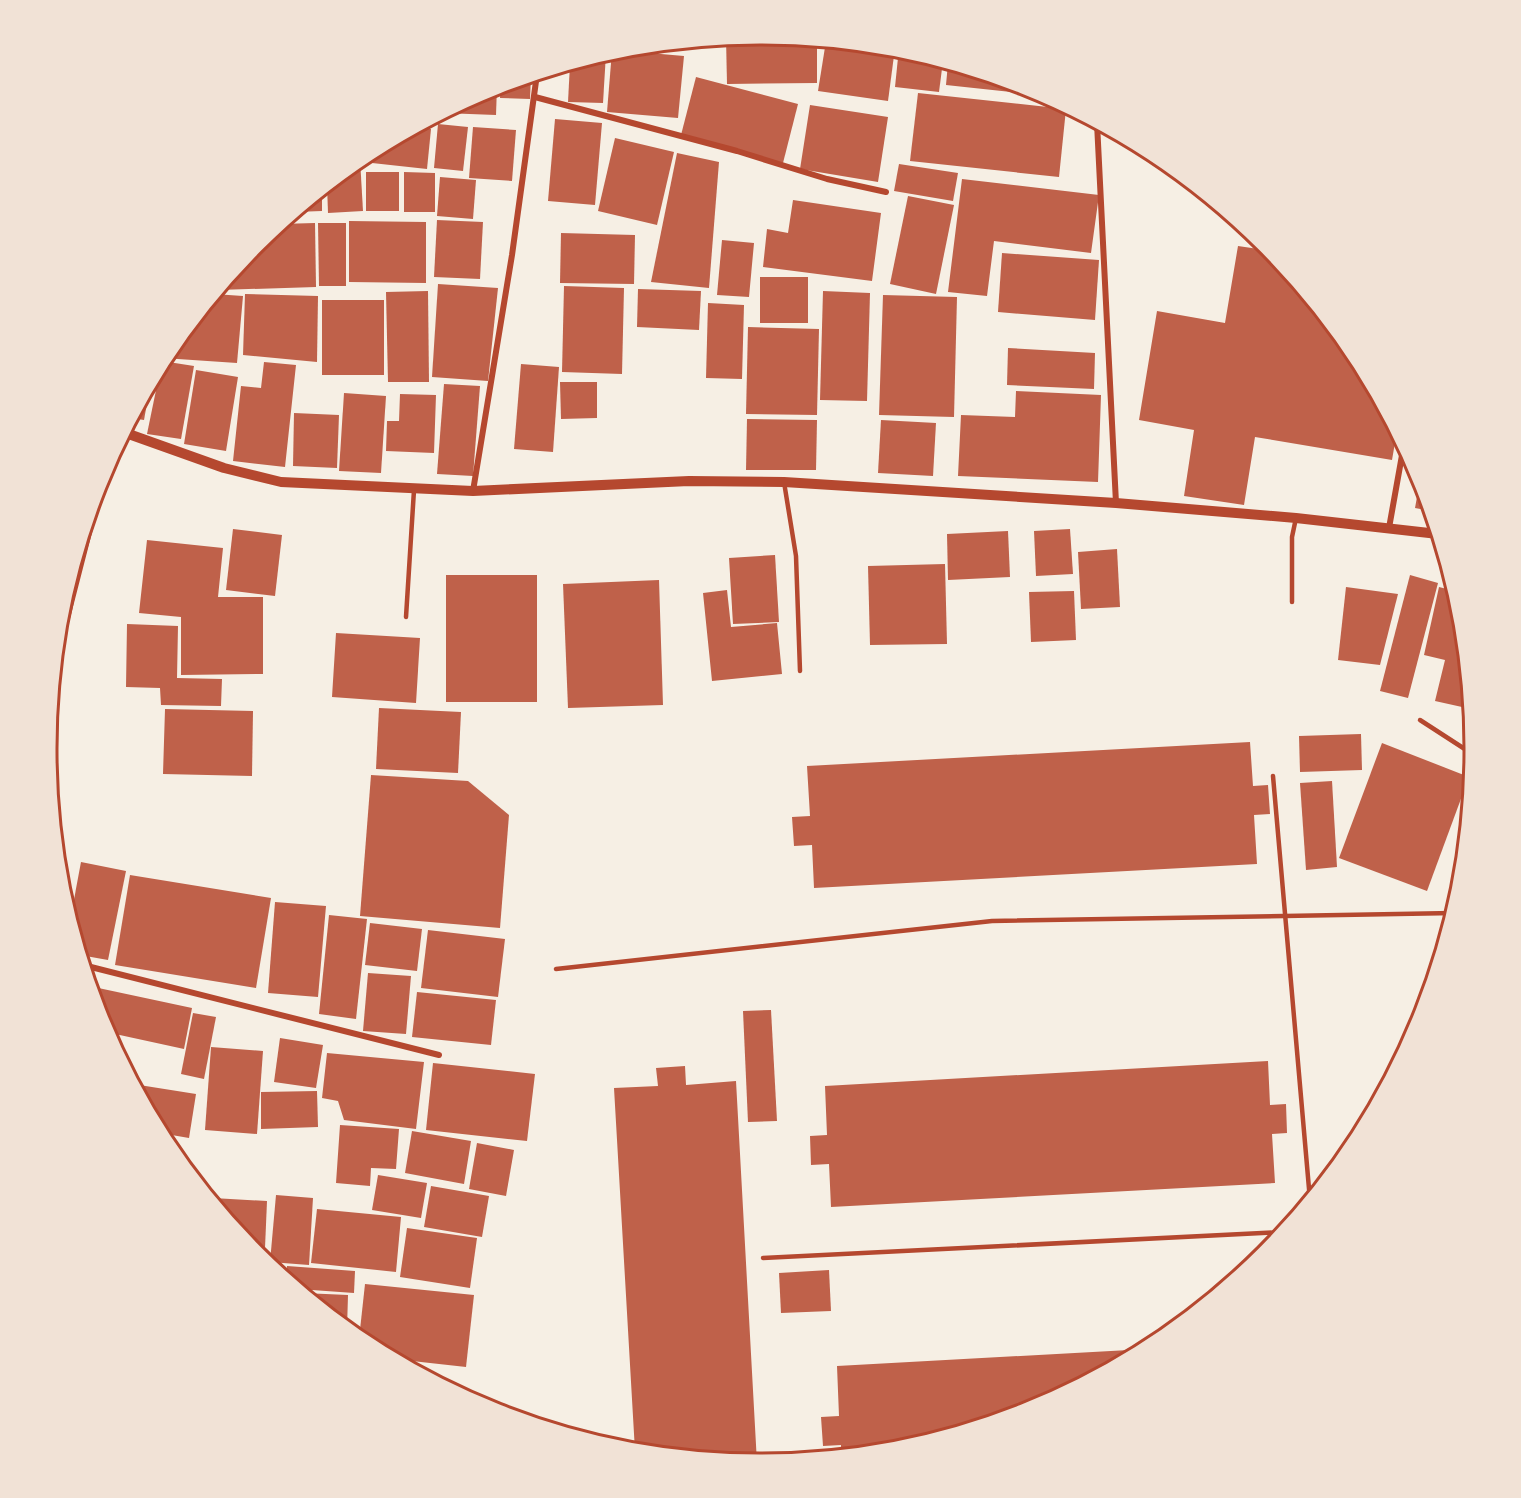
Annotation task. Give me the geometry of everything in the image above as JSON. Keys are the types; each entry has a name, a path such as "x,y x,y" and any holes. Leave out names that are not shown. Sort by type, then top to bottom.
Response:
{"street":[{"path":"473,491 536,81"},
{"path":"535,96 737,151 827,179 886,192"},
{"path":"1097,131 1116,503"},
{"path":"131,435 224,468 281,482 473,491 689,482 784,482 1116,503 1296,518 1430,533"},
{"path":"1389,528 1401,459"},
{"path":"92,967 440,1055"}],"lane":[{"path":"784,482 796,556 800,671"},
{"path":"406,617 414,490"},
{"path":"1292,602 1292,537 1296,518"},
{"path":"1420,720 1464,748"},
{"path":"1273,776 1310,1189"},
{"path":"556,969 992,921 1445,913"},
{"path":"763,1258 1272,1233"}],"building":[{"path":"760,45 817,48 817,83 727,84 726,46"},
{"path":"825,49 894,58 888,101 818,91"},
{"path":"655,53 684,56 678,118 607,112 611,62"},
{"path":"898,59 942,69 939,92 895,87"},
{"path":"605,63 603,103 568,102 570,71"},
{"path":"947,70 1013,92 946,85"},
{"path":"696,77 798,104 783,163 681,135"},
{"path":"531,83 530,99 500,98 500,95"},
{"path":"918,93 1048,107 1065,115 1059,177 910,161"},
{"path":"497,97 496,115 459,114"},
{"path":"810,105 888,117 878,182 800,169"},
{"path":"555,119 602,123 595,205 548,201"},
{"path":"438,124 468,127 463,171 434,168"},
{"path":"473,127 516,130 512,181 469,178"},
{"path":"431,129 427,169 372,163 408,139"},
{"path":"615,138 674,152 657,225 598,211"},
{"path":"677,153 719,162 709,288 651,282"},
{"path":"899,164 958,173 953,201 894,191"},
{"path":"361,170 363,211 328,213 327,194"},
{"path":"366,172 399,172 399,211 366,211"},
{"path":"404,172 435,173 435,212 404,212"},
{"path":"440,177 476,180 473,219 437,216"},
{"path":"962,179 1099,195 1091,253 994,241 987,296 948,292"},
{"path":"908,196 954,205 936,294 890,284"},
{"path":"322,198 322,211 306,212"},
{"path":"793,200 881,213 872,281 763,267 767,229 788,233"},
{"path":"437,220 483,222 480,279 434,277"},
{"path":"349,221 426,222 426,283 349,282"},
{"path":"315,223 316,287 227,290 263,251 292,224"},
{"path":"318,223 346,223 346,286 319,286"},
{"path":"561,233 635,235 634,284 560,283"},
{"path":"722,240 754,243 749,297 717,295"},
{"path":"1238,246 1255,249 1319,320 1346,358 1395,444 1392,460 1255,437 1244,505 1184,496 1194,430 1139,420 1157,311 1225,323"},
{"path":"1002,253 1099,260 1095,320 998,312"},
{"path":"760,277 808,277 808,323 760,323"},
{"path":"438,284 498,288 488,381 432,377"},
{"path":"564,286 624,288 622,374 562,372"},
{"path":"638,289 701,291 699,330 637,327"},
{"path":"428,291 429,382 388,382 386,292"},
{"path":"823,291 870,293 867,401 820,400"},
{"path":"245,294 318,296 317,362 243,355"},
{"path":"223,295 243,296 237,363 175,359"},
{"path":"883,295 957,297 954,417 879,415"},
{"path":"322,300 384,300 384,375 322,375"},
{"path":"708,303 744,305 742,379 706,378"},
{"path":"748,327 819,329 817,415 746,414"},
{"path":"1008,348 1095,353 1094,389 1007,385"},
{"path":"264,362 296,365 285,467 233,461 241,386 261,388"},
{"path":"172,363 194,366 181,439 147,434 156,388"},
{"path":"521,364 559,367 553,452 514,449"},
{"path":"196,370 238,377 226,451 184,444"},
{"path":"560,382 597,382 597,418 561,419"},
{"path":"444,384 480,386 473,476 437,474"},
{"path":"1016,391 1101,395 1098,482 958,476 961,415 1015,417"},
{"path":"344,393 386,396 381,473 339,471"},
{"path":"400,394 436,395 434,453 386,451 387,421 399,421"},
{"path":"147,405 144,420 139,419"},
{"path":"294,413 339,415 337,468 293,466"},
{"path":"747,419 817,420 816,470 746,470"},
{"path":"881,420 936,423 933,476 878,473"},
{"path":"1417,496 1422,509 1415,508"},
{"path":"233,529 282,535 275,596 226,590"},
{"path":"1070,529 1073,574 1036,576 1034,531"},
{"path":"1008,531 1010,577 948,580 947,534"},
{"path":"147,540 223,548 218,597 263,597 263,674 181,675 181,617 139,613"},
{"path":"1117,549 1120,607 1081,609 1078,552"},
{"path":"775,555 779,622 733,624 729,558"},
{"path":"945,564 947,644 870,645 868,566"},
{"path":"446,575 537,575 537,702 446,702"},
{"path":"1410,575 1438,583 1408,698 1380,691"},
{"path":"659,580 663,705 568,708 563,584"},
{"path":"1346,587 1398,594 1380,665 1338,660"},
{"path":"1439,587 1446,589 1458,657 1463,707 1435,701 1445,660 1424,655"},
{"path":"727,590 731,627 777,623 782,674 712,681 703,593"},
{"path":"1074,591 1076,640 1031,642 1029,592"},
{"path":"127,624 178,626 177,678 222,679 221,706 161,705 160,688 126,687"},
{"path":"336,633 420,638 416,703 332,697"},
{"path":"379,708 461,712 458,773 376,769"},
{"path":"165,709 253,711 252,776 163,774"},
{"path":"1361,734 1362,770 1300,772 1299,736"},
{"path":"1250,742 1253,786 1268,785 1270,814 1254,815 1257,864 814,888 812,845 794,846 792,817 810,816 807,766"},
{"path":"1382,743 1463,775 1463,793 1427,891 1339,858"},
{"path":"371,775 468,781 509,815 500,928 360,916"},
{"path":"1332,781 1337,867 1306,870 1300,783"},
{"path":"81,862 126,871 108,960 88,956 74,902"},
{"path":"130,875 271,898 256,988 115,965"},
{"path":"275,902 326,906 318,997 268,993"},
{"path":"329,915 367,919 356,1019 319,1014"},
{"path":"370,923 422,929 417,971 365,965"},
{"path":"428,930 505,939 498,997 421,988"},
{"path":"368,973 411,976 406,1034 363,1031"},
{"path":"99,988 192,1008 184,1049 117,1034"},
{"path":"417,992 496,1000 491,1045 412,1037"},
{"path":"771,1010 777,1121 748,1122 743,1011"},
{"path":"193,1013 216,1017 204,1079 181,1074"},
{"path":"280,1038 323,1045 316,1088 274,1082"},
{"path":"211,1047 263,1051 257,1134 205,1130"},
{"path":"327,1053 424,1062 416,1129 344,1120 338,1101 322,1098"},
{"path":"1268,1061 1270,1105 1286,1104 1287,1133 1272,1134 1275,1183 831,1207 829,1164 811,1165 810,1136 827,1135 825,1086"},
{"path":"433,1063 535,1074 527,1141 426,1130"},
{"path":"685,1066 686,1085 736,1081 756,1453 669,1447 634,1441 614,1088 658,1086 656,1068"},
{"path":"143,1086 196,1094 189,1138 172,1135"},
{"path":"317,1091 318,1127 261,1129 261,1092"},
{"path":"340,1125 399,1129 396,1169 371,1168 370,1186 336,1183"},
{"path":"412,1131 471,1141 464,1184 405,1173"},
{"path":"477,1143 514,1150 506,1196 469,1189"},
{"path":"378,1175 427,1183 421,1218 372,1210"},
{"path":"431,1186 489,1196 482,1237 424,1227"},
{"path":"276,1195 313,1198 309,1265 280,1263 271,1254"},
{"path":"219,1198 267,1201 265,1248 231,1213"},
{"path":"317,1209 401,1217 396,1272 311,1263"},
{"path":"407,1228 477,1238 470,1288 400,1277"},
{"path":"287,1266 355,1271 354,1293 310,1290 287,1269"},
{"path":"829,1270 831,1311 781,1313 779,1273"},
{"path":"365,1284 474,1295 466,1367 412,1361 360,1328"},
{"path":"315,1294 348,1295 347,1319"},
{"path":"1126,1350 1072,1380 987,1416 898,1439 841,1448 841,1445 823,1446 821,1417 839,1416 837,1366"}]}
